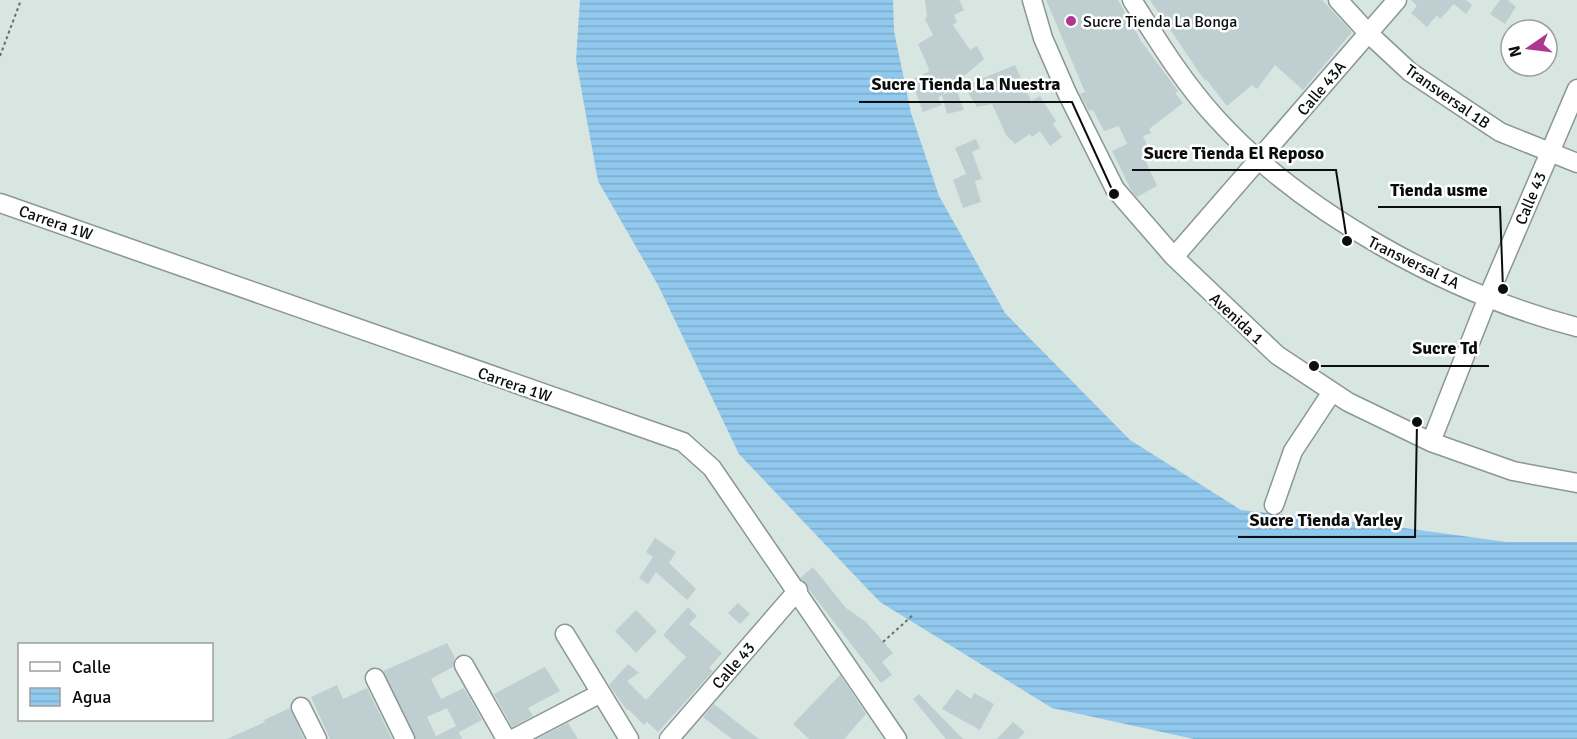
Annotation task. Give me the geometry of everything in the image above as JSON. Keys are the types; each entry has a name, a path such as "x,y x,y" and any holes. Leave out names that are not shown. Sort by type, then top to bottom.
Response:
{"street":[{"name":"Avenida 1","path":"1032,0 1043,38 1066,93 1115,189 1174,257 1277,355 1332,392 1431,442 1513,471 1577,483"},
{"name":"Transversal 1A","path":"1132,0 1177,72 1216,119 1259,160 1356,233 1488,297 1577,327"},
{"name":"Transversal 1B","path":"1338,0 1368,33 1410,72 1500,132 1577,163"},
{"name":"Calle 43A","path":"1174,257 1397,0"},
{"name":"Calle 43","path":"1431,442 1488,297 1577,89"},
{"name":"Carrera 1W","path":"0,203 683,442 712,468 798,590 897,739"},
{"path":"1274,505 1293,451 1332,392"},
{"name":"Calle 43","path":"678,736 798,590"},
{"path":"566,634 628,739"},
{"path":"464,665 506,739"},
{"path":"375,678 405,739"},
{"path":"513,739 601,693"},
{"path":"301,707 317,739"}],"path":[{"path":"0,56 21,0"},
{"path":"884,642 914,614"}],"water":[{"path":"580,0 893,0 894,31 911,113 939,196 1005,313 1130,440 1241,510 1382,525 1507,542 1577,542 1577,739 1194,739 1052,708 880,602 739,454 658,285 598,181 576,60"}],"building":[{"path":"925,0 959,0 964,10 954,15 957,22 953,25 970,50 977,46 984,59 938,98 942,105 923,112 911,80 928,72 929,69 918,44 933,35 925,19 927,17"},
{"path":"1046,0 1118,0 1141,41 1178,91 1175,93 1183,103 1149,129 1151,133 1143,136 1149,150 1142,153 1157,186 1137,197 1132,192 1112,151 1127,144 1119,126 1104,131 1093,110 1089,111 1080,94 1085,92"},
{"path":"1150,0 1322,0 1352,32 1303,90 1275,65 1257,89 1252,85 1227,106 1206,79 1205,81"},
{"path":"1411,0 1466,0 1472,5 1466,14 1454,4 1440,19 1437,15 1427,27 1411,13 1417,6"},
{"path":"1500,0 1508,0 1516,7 1509,18 1499,18 1499,20 1490,14"},
{"path":"1015,65 1031,101 1040,96 1056,121 1053,124 1062,137 1050,146 1040,131 1032,137 1030,134 1015,144 1006,135 992,104 977,107 964,86"},
{"path":"956,89 964,110 947,114 942,95"},
{"path":"976,139 980,148 972,152 982,179 975,181 981,202 963,208 953,180 966,174 955,148"},
{"path":"655,538 676,552 669,563 696,589 687,600 656,572 648,584 639,578 653,557 646,552"},
{"path":"813,567 846,608 866,622 893,653 882,662 892,675 881,683 800,578"},
{"path":"738,603 750,614 740,624 728,613"},
{"path":"688,607 697,616 689,624 722,653 709,668 713,671 658,732 647,722 644,725 627,710 609,685 628,664 639,673 627,681 646,700 686,657 663,635"},
{"path":"636,610 657,631 636,653 615,631"},
{"path":"447,643 455,658 453,667 431,679 441,699 464,688 482,720 459,732 456,726 462,739 416,739 383,671","holes":["447,708 456,726 436,736 427,717"]},
{"path":"545,667 560,691 528,708 533,716 512,727 494,694"},
{"path":"840,675 866,714 844,739 809,739 793,724"},
{"path":"337,685 343,699 367,688 392,739 330,739 311,697"},
{"path":"957,689 971,699 974,693 994,704 980,730 942,709"},
{"path":"919,694 963,739 946,739 913,699"},
{"path":"714,704 759,739 732,739 703,717"},
{"path":"290,708 304,739 227,739 265,722 264,720"},
{"path":"1013,722 1025,732 1018,739 997,739"},
{"path":"568,723 578,739 537,739"}],"place":[{"name":"Sucre Tienda La Bonga","path":"1071,21"},
{"name":"Sucre Tienda La Nuestra","path":"1114,194"},
{"name":"Sucre Tienda El Reposo","path":"1347,241"},
{"name":"Tienda usme","path":"1503,289"},
{"name":"Sucre Td","path":"1314,366"},
{"name":"Sucre Tienda Yarley","path":"1417,422"}]}
